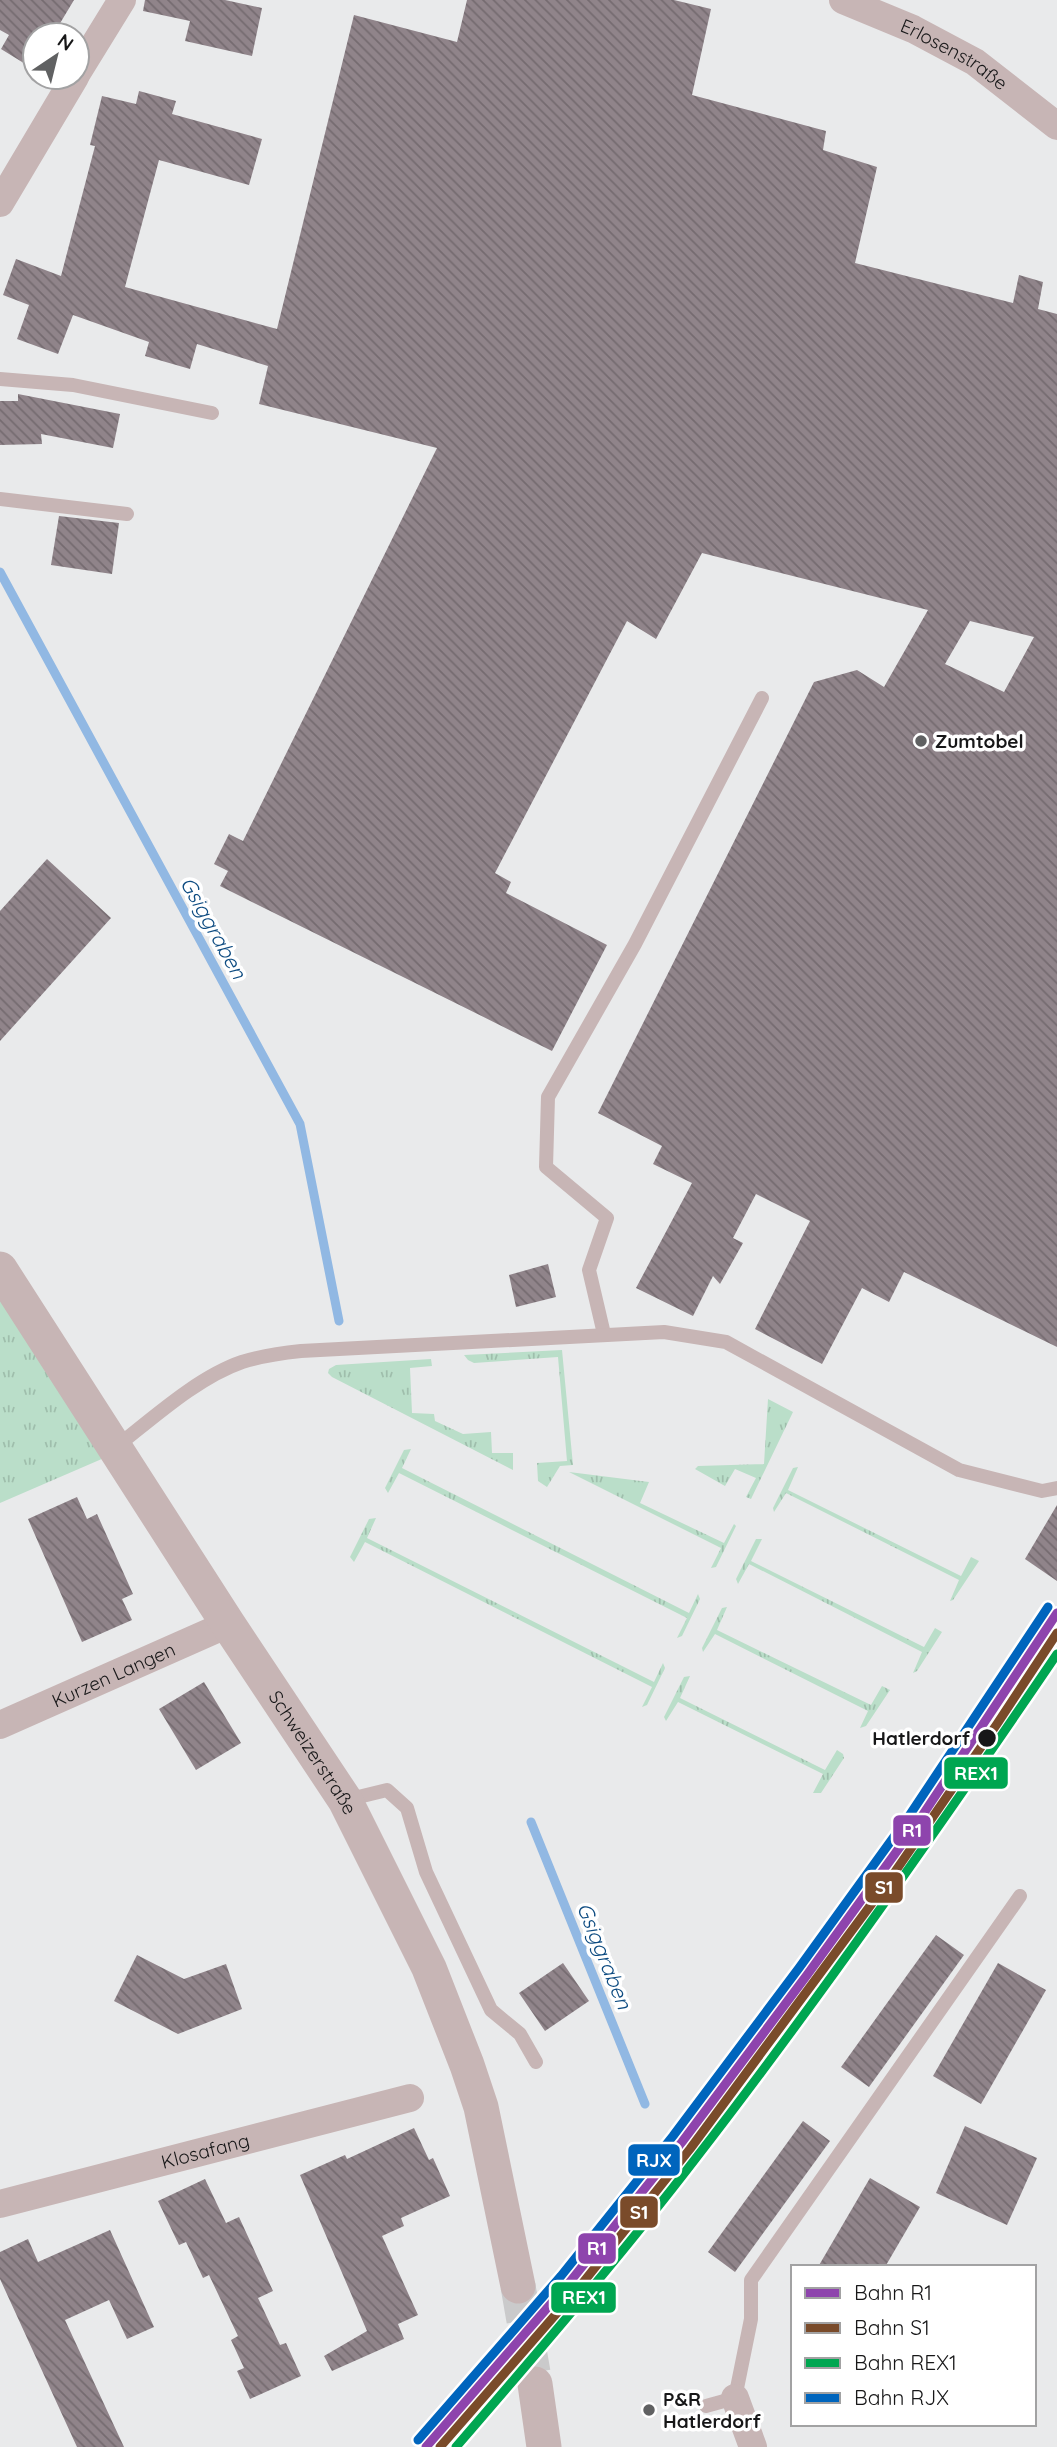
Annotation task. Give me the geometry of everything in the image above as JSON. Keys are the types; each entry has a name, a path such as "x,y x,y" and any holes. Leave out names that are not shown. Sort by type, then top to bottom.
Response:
{"street":[{"path":"91,50 121,0"},
{"name":"Erlosenstraße","path":"843,0 913,29 975,62 1057,126"},
{"path":"0,203 66,91"},
{"name":"Schweizerstraße","path":"0,1269 228,1624 345,1800 429,1968 467,2065 481,2106 518,2286"},
{"name":"Kurzen Langen","path":"0,1725 228,1624"},
{"name":"Klosafang","path":"0,2204 410,2098"},
{"path":"535,2384 544,2447"},
{"path":"735,2398 753,2447"}],"lane":[{"path":"0,379 73,385 212,413"},
{"path":"0,499 127,514"},
{"path":"604,1334 589,1270 607,1218 546,1167 548,1097 635,944 762,698"},
{"path":"116,1447 193,1387 241,1363 278,1354 664,1332 726,1342 959,1470 1042,1491 1057,1488"},
{"path":"345,1800 387,1790 407,1808 426,1872 491,2010 520,2034 536,2062"},
{"path":"706,2406 735,2398 751,2319 751,2280 1020,1896"}],"green space":[{"path":"0,1290 111,1455 0,1503"},
{"path":"562,1350 573,1465 560,1466 547,1487 538,1481 537,1463 567,1461 558,1357 474,1363 464,1355"},
{"path":"431,1359 432,1366 410,1368 412,1413 434,1414 435,1421 463,1434 491,1432 492,1453 513,1453 513,1470 328,1373 329,1369 336,1365"},
{"path":"768,1399 793,1412 751,1499 746,1497 756,1478 735,1469 725,1486 695,1469 698,1466 764,1464"},
{"path":"411,1449 402,1468 689,1613 698,1594 700,1599 682,1636 677,1638 687,1618 399,1473 388,1493 385,1488 404,1450"},
{"path":"798,1467 788,1490 961,1576 971,1557 979,1561 953,1600 950,1601 959,1580 786,1493 774,1512 773,1508 793,1468"},
{"path":"569,1472 649,1482 640,1503 724,1543 734,1524 736,1526 716,1567 711,1568 721,1548"},
{"path":"376,1518 367,1538 654,1682 663,1663 665,1668 647,1705 642,1707 652,1687 365,1542 354,1562 350,1557 369,1519"},
{"path":"756,1539 762,1539 751,1561 924,1647 935,1628 942,1632 917,1671 913,1673 922,1652 749,1564 738,1584 736,1579"},
{"path":"727,1607 717,1630 871,1705 882,1686 890,1690 866,1726 860,1728 868,1711 715,1634 703,1652 702,1648 722,1608"},
{"path":"690,1676 680,1698 825,1770 837,1750 843,1754 844,1758 821,1793 813,1793 823,1774 678,1702 666,1721 664,1717 684,1677"}],"building":[{"path":"0,0 74,0 61,21 21,21 21,61 1,49 9,35 0,30"},
{"path":"145,0 225,0 262,8 252,56 185,41 190,21 143,11"},
{"name":"Zumtobel","path":"467,0 674,0 711,9 692,95 826,131 823,150 877,167 855,263 1013,303 1019,275 1043,282 1038,309 1057,314 1057,1347 904,1272 889,1302 862,1288 822,1364 755,1329 810,1221 756,1194 733,1238 743,1243 720,1284 713,1276 693,1316 636,1288 692,1183 653,1164 662,1146 598,1113 814,682 857,670 884,687 928,610 702,553 656,639 627,621 495,873 511,882 506,893 607,945 552,1051 220,886 228,871 214,864 229,834 243,841 437,448 259,404 268,366 197,344 190,369 145,356 149,342 73,315 58,354 17,339 29,305 3,295 16,259 61,276 95,146 90,145 102,96 136,104 139,91 176,101 172,114 262,139 249,185 159,160 125,287 277,329 354,15 457,42","holes":["970,621 1034,637 1004,692 945,664"]},
{"path":"18,394 120,414 113,448 41,434 42,444 0,445 0,401 18,401"},
{"path":"59,516 119,523 112,574 51,565"},
{"path":"47,859 111,918 0,1041 0,911"},
{"path":"548,1264 556,1297 516,1307 509,1275"},
{"path":"77,1497 87,1519 97,1514 133,1594 122,1599 132,1620 82,1642 28,1519"},
{"path":"1057,1505 1057,1581 1025,1559"},
{"path":"204,1682 241,1743 196,1770 159,1709"},
{"path":"936,1935 964,1955 869,2087 841,2067"},
{"path":"137,1955 184,1979 226,1964 242,2009 178,2034 114,2001"},
{"path":"563,1963 589,2001 545,2031 519,1993"},
{"path":"998,1963 1046,1990 981,2104 933,2076"},
{"path":"803,2121 830,2141 735,2272 708,2252"},
{"path":"965,2126 1037,2158 1007,2225 936,2193"},
{"path":"414,2128 429,2160 433,2158 450,2196 401,2218 404,2226 382,2236 418,2315 398,2324 404,2339 332,2371 324,2356 367,2331 300,2175 345,2155 347,2159"},
{"path":"870,2178 920,2207 886,2265 819,2265"},
{"path":"205,2179 226,2223 239,2217 273,2291 258,2298 280,2345 286,2343 301,2376 250,2399 237,2371 244,2368 231,2340 238,2336 209,2275 203,2278 186,2242 179,2245 158,2201"},
{"path":"110,2230 154,2327 127,2339 109,2300 65,2320 124,2447 77,2447 0,2279 0,2252 28,2239 38,2262"}],"waterway":[{"name":"Gsiggraben","path":"0,572 300,1124 339,1321"},
{"name":"Gsiggraben","path":"531,1822 645,2104"}],"tunnel":[{"path":"518,2286 535,2384"}],"rail line":[{"name":"RJX","path":"418,2440 561,2276 673,2136 909,1816 1048,1607"},
{"name":"R1","path":"426,2447 569,2283 682,2142 918,1822 1057,1613"},
{"name":"S1","path":"440,2447 577,2290 690,2149 890,1879 1057,1633"},
{"name":"REX1","path":"456,2447 608,2268 790,2034 881,1909 1057,1654"}],"place":[{"name":"Zumtobel","path":"921,741"},
{"name":"Hatlerdorf","path":"987,1738"},
{"name":"P&R Hatlerdorf","path":"649,2410"}]}
